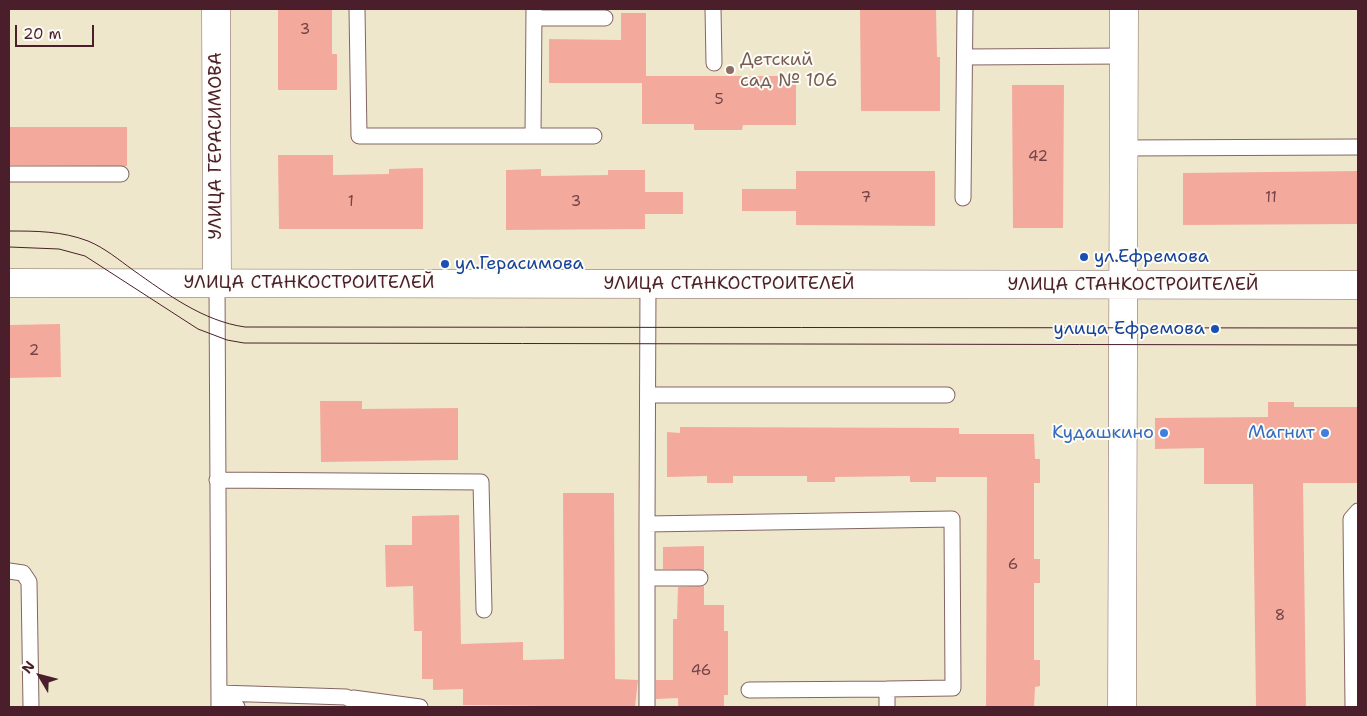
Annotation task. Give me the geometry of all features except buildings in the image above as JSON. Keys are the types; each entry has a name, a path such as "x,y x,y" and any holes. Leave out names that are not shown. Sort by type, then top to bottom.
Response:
{"street":[{"name":"УЛИЦА ГЕРАСИМОВА","path":"216,9 217,283"},
{"path":"1122,707 1125,286 1124,9"},
{"name":"УЛИЦА СТАНКОСТРОИТЕЛЕЙ","path":"9,284 1358,285"}],"lane":[{"path":"358,9 359,136 594,136"},
{"path":"713,9 714,63"},
{"path":"963,198 965,9"},
{"path":"533,136 534,13 605,18"},
{"path":"965,57 1124,56"},
{"path":"1124,148 1358,147"},
{"path":"9,174 122,174"},
{"path":"217,283 219,700"},
{"path":"647,707 648,284"},
{"path":"648,395 946,395"},
{"path":"217,480 481,482 484,610"},
{"path":"1353,707 1352,519 1358,511"},
{"path":"647,524 952,520 953,688 749,690"},
{"path":"9,572 23,573 29,582 31,707"},
{"path":"647,578 700,578"},
{"path":"887,690 887,707"},
{"path":"219,700 346,697 420,707"},
{"path":"346,697 365,707"},
{"path":"219,700 237,707"}],"tram line":[{"path":"9,231 59,233 88,241 200,313 230,324 245,327 1358,328"},
{"path":"9,247 59,249 85,256 198,329 227,340 244,343 1358,345"}],"place":[{"name":"Детский сад № 106","path":"730,70"},
{"name":"ул.Ефремова","path":"1084,257"},
{"name":"ул.Герасимова","path":"445,264"},
{"name":"улица Ефремова","path":"1215,329"},
{"name":"Кудашкино","path":"1164,433"},
{"name":"Магнит","path":"1325,433"}]}
